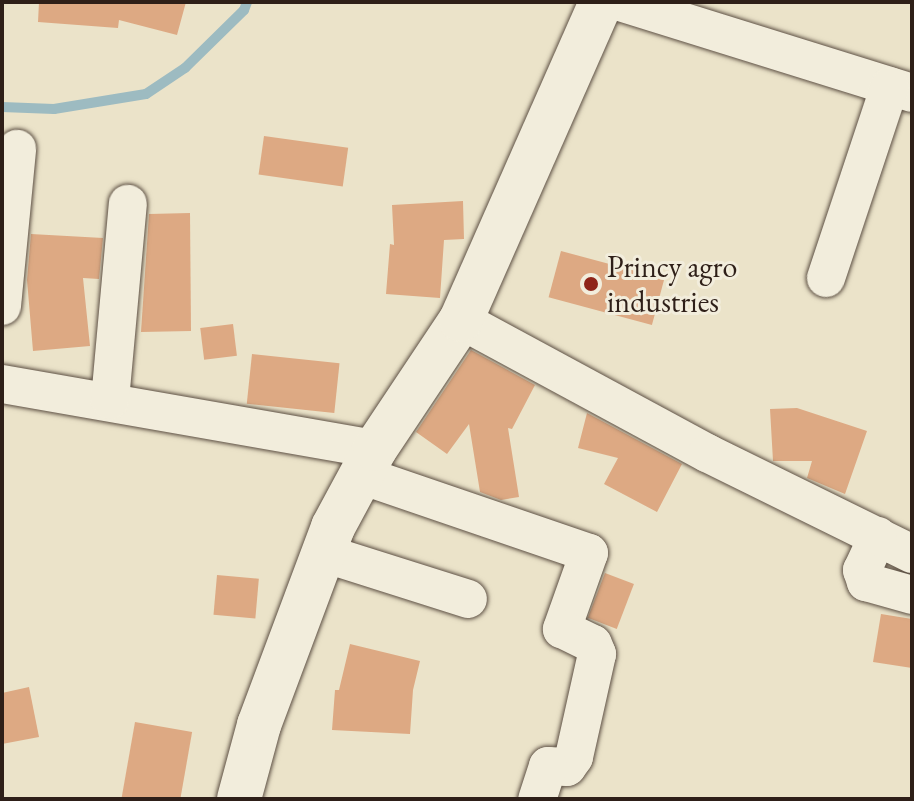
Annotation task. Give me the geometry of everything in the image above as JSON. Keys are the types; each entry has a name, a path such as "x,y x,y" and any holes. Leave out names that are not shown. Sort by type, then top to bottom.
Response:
{"street":[{"path":"239,799 259,725 323,553 368,462 461,320 601,2"},
{"path":"620,2 901,89 826,278"},
{"path":"2,306 17,149"},
{"path":"110,400 128,204"},
{"path":"461,320 707,453 912,554"},
{"path":"2,384 110,400 368,462 589,553 562,629 593,644 597,654 574,757 567,767 548,766 537,799"},
{"path":"878,536 862,570 866,582 912,595"},
{"path":"323,553 468,599"}],"building":[{"path":"39,2 186,2 177,35 119,20 118,28 38,22"},
{"path":"264,136 348,148 343,186 259,175"},
{"path":"463,201 464,239 444,240 440,298 386,294 390,244 394,245 392,205"},
{"path":"190,213 191,331 141,332 149,214"},
{"path":"31,234 103,238 99,279 83,278 90,346 33,351 27,280"},
{"name":"Princy agro industries","path":"561,251 664,279 652,325 549,297"},
{"path":"233,324 237,356 204,360 200,328"},
{"path":"471,350 535,385 512,429 508,428 519,497 501,500 480,492 469,424 447,454 416,432"},
{"path":"252,354 340,363 334,413 247,404"},
{"path":"797,408 867,431 845,494 807,478 812,461 773,461 770,409"},
{"path":"587,413 682,464 657,512 604,484 618,458 578,448"},
{"path":"605,573 634,584 617,629 588,618"},
{"path":"217,575 259,579 255,619 214,615"},
{"path":"881,614 912,619 912,668 873,662"},
{"path":"350,644 420,661 413,690 410,734 332,730 335,690 339,690"},
{"path":"29,687 39,737 2,744 2,693"},
{"path":"135,722 192,732 180,799 121,799"}],"waterway":[{"path":"2,107 54,109 146,94 185,68 244,10 247,2"}],"place":[{"name":"Princy agro industries","path":"591,284"}]}
